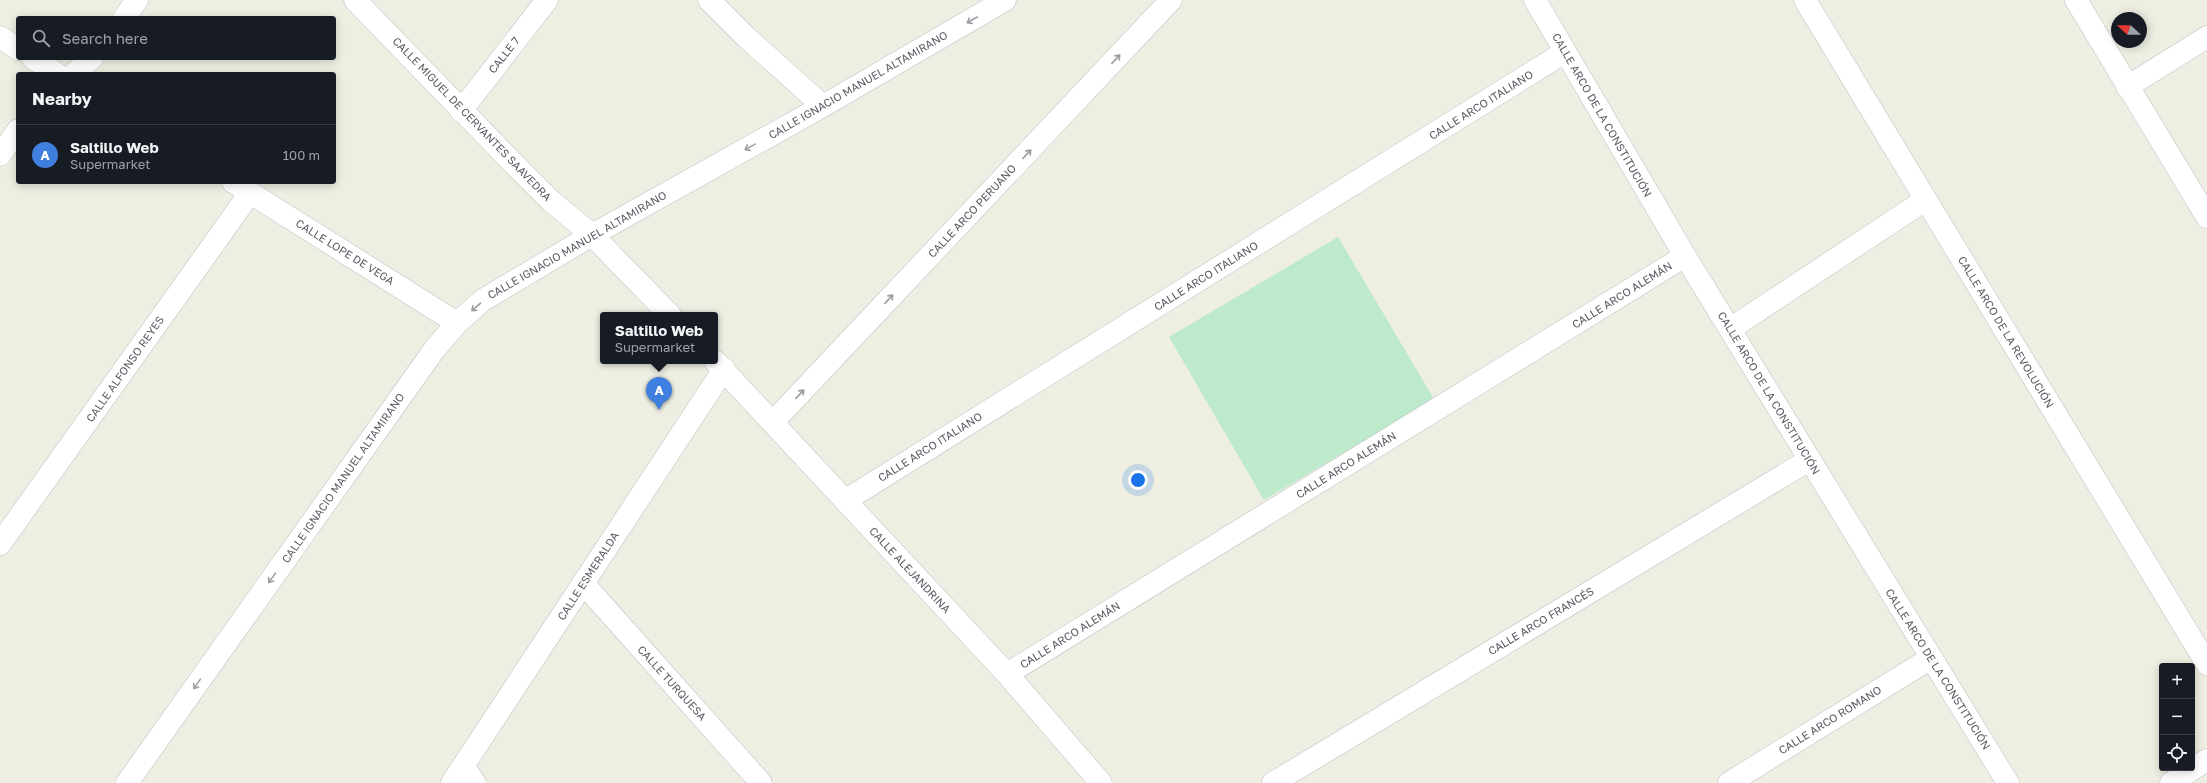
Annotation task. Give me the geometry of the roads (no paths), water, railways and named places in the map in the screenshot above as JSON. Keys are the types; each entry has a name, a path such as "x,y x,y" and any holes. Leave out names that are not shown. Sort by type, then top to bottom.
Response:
{"street":[{"path":"125,16 137,0"},
{"name":"CALLE MIGUEL DE CERVANTES SAAVEDRA","path":"355,0 461,111 551,201 592,234"},
{"name":"CALLE 7","path":"461,111 547,0"},
{"path":"709,0 746,37 823,106"},
{"name":"CALLE IGNACIO MANUEL ALTAMIRANO","path":"127,783 434,350 456,323 483,300 592,234 823,106 1005,0"},
{"name":"CALLE ARCO PERUANO","path":"773,422 1171,0"},
{"name":"CALLE ARCO DE LA CONSTITUCIÓN","path":"1534,0 1685,256 2008,783"},
{"name":"CALLE ARCO DE LA REVOLUCIÓN","path":"1805,0 2207,664"},
{"path":"2076,0 2127,87 2207,216"},
{"path":"0,37 16,48"},
{"path":"2127,87 2207,37"},
{"name":"CALLE ARCO ITALIANO","path":"846,500 1566,52"},
{"path":"35,60 54,72"},
{"path":"76,72 90,60"},
{"path":"0,155 16,133"},
{"name":"CALLE LOPE DE VEGA","path":"241,188 456,323"},
{"name":"CALLE ALFONSO REYES","path":"0,544 241,188"},
{"path":"1730,329 1925,200"},
{"path":"592,234 667,312"},
{"name":"CALLE ARCO ALEMÁN","path":"1007,674 1685,256"},
{"name":"CALLE ALEJANDRINA","path":"719,365 1007,674 1101,783"},
{"name":"CALLE ESMERALDA","path":"463,777 719,365"},
{"name":"CALLE ARCO FRANCÉS","path":"1273,783 1809,460"},
{"name":"CALLE TURQUESA","path":"583,583 761,783"},
{"name":"CALLE ARCO ROMANO","path":"1729,783 1931,658"},
{"path":"2171,783 2207,760"}],"place":[{"name":"Saltillo Web","path":"659,410"}]}
